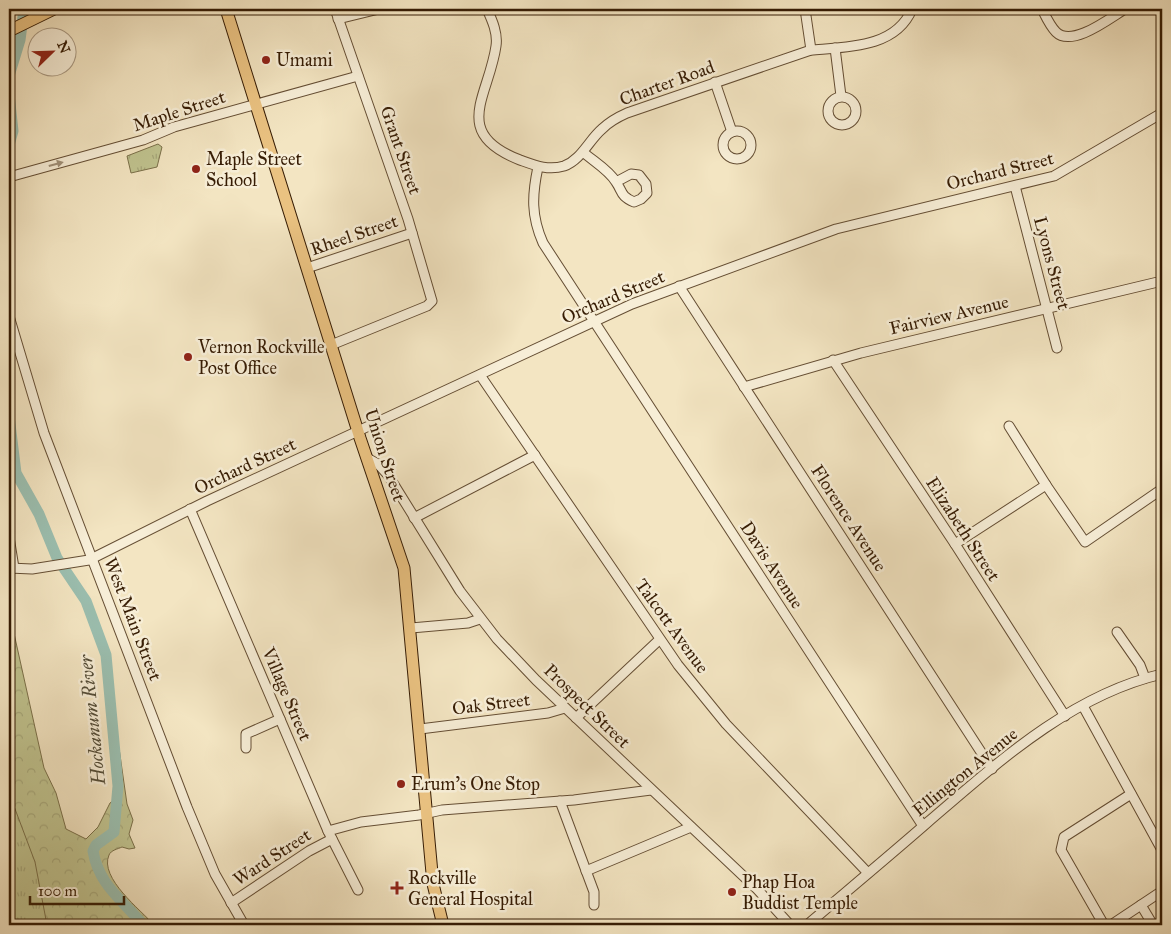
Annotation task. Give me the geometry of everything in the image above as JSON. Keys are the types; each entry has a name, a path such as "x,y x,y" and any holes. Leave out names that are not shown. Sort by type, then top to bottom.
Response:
{"main road":[{"path":"18,26 54,9"},
{"name":"Union Street","path":"226,9 358,432 404,568 434,894 443,925"}],"street":[{"name":"Grant Street","path":"331,345 432,303 412,233 335,9"},
{"path":"338,19 379,9"},
{"name":"Charter Road","path":"487,9 494,25 496,45 481,96 479,126 492,146 502,153 538,167 552,169 565,166 583,152 601,129 612,120 715,82 811,50 835,48 888,37 900,29 912,9"},
{"path":"806,9 811,50"},
{"path":"1042,9 1057,34 1065,38 1076,37 1089,31 1125,9"},
{"path":"835,48 841,96"},
{"name":"Maple Street","path":"9,177 143,140 174,127 358,76"},
{"path":"715,82 732,132"},
{"name":"Orchard Street","path":"11,568 41,568 73,564 93,558 190,510 593,322 679,286 836,229 1015,186 1064,172 1162,113"},
{"path":"583,152 616,182"},
{"name":"Davis Avenue","path":"538,167 532,202 538,231 593,322 923,826"},
{"name":"Lyons Street","path":"1015,186 1057,348"},
{"name":"Rheel Street","path":"307,268 412,233"},
{"name":"Fairview Avenue","path":"744,387 833,360 1162,281"},
{"name":"Florence Avenue","path":"679,286 992,768"},
{"name":"West Main Street","path":"9,316 12,338 44,433 187,807 209,860 244,925"},
{"name":"Elizabeth Street","path":"833,360 955,544 1065,716"},
{"name":"Talcott Avenue","path":"480,375 659,640 726,724 868,873"},
{"path":"1010,426 1046,485 1085,542 1162,489"},
{"path":"414,518 535,455"},
{"name":"Prospect Street","path":"367,458 380,466 480,619 504,647 565,708 757,889 790,925"},
{"path":"374,481 381,480 392,484"},
{"path":"955,544 1046,485"},
{"name":"Village Street","path":"190,510 330,835 358,890"},
{"path":"9,537 11,568"},
{"path":"410,628 468,623 480,619"},
{"path":"1117,632 1140,665 1145,678"},
{"path":"576,718 659,640"},
{"name":"Ellington Avenue","path":"807,925 992,768 1065,716 1118,687 1162,674"},
{"path":"1083,706 1162,850"},
{"name":"Oak Street","path":"420,729 548,713 565,708"},
{"path":"246,748 246,734 280,719"},
{"name":"Ward Street","path":"231,903 305,854 330,835 361,822 442,810 638,794 652,790"},
{"path":"1104,925 1061,850 1061,843 1064,837 1130,794"},
{"path":"560,801 594,895 594,905"},
{"path":"586,871 691,827"},
{"path":"1112,925 1162,891"},
{"path":"1141,905 1153,925"}],"green space":[{"path":"158,144 162,147 157,167 131,173 127,156"},
{"path":"9,611 44,768 56,793 66,829 86,839 98,827 110,803 121,795 116,755 119,748 127,804 133,820 129,834 135,848 122,847 113,851 109,855 108,864 110,874 115,883 154,925 9,925"},
{"path":"9,793 35,862 47,925 9,925"}],"waterway":[{"name":"Hockanum River","path":"9,76 20,40 24,9"},
{"name":"Hockanum River","path":"9,94 13,131 9,145"},
{"name":"Hockanum River","path":"9,416 16,473 39,514 57,558 86,601 106,655 118,786 114,832 96,845 93,851 96,863 106,883 143,925"}],"place":[{"name":"Umami","path":"266,60"},
{"name":"Maple Street School","path":"196,169"},
{"name":"Vernon Rockville Post Office","path":"188,357"},
{"name":"Erum's One Stop","path":"401,784"},
{"name":"Rockville General Hospital","path":"397,888"},
{"name":"Phap Hoa Buddist Temple","path":"732,892"}]}
